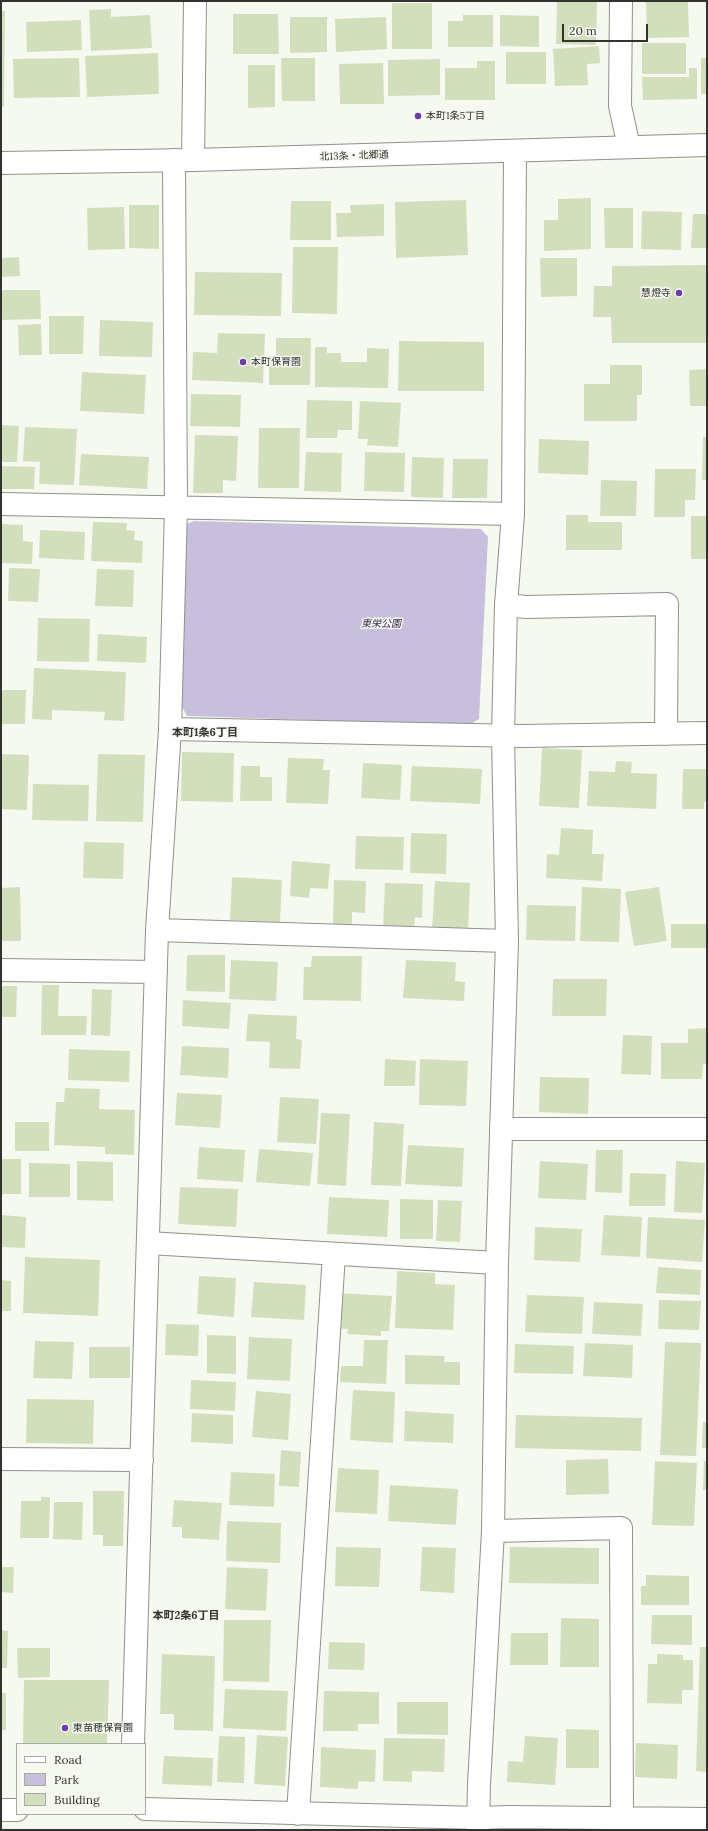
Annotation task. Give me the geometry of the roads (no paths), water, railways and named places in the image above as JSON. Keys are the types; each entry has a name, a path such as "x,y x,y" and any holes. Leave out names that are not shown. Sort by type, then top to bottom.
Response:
{"street":[{"path":"133,1743 157,930 170,729 183,160 195,1"},
{"path":"621,1 620,106 629,147"},
{"name":"北13条・北郷通","path":"1,163 183,160 707,145"},
{"path":"478,1824 493,1531 497,1263 507,941 503,735 506,605 513,514 514,151"},
{"path":"1,504 513,514"},
{"path":"506,605 526,607 667,604 666,734"},
{"path":"170,729 503,735 707,734"},
{"path":"157,930 507,941"},
{"path":"1,970 156,972"},
{"path":"502,1129 707,1129"},
{"path":"148,1243 497,1263"},
{"path":"298,1814 334,1254"},
{"path":"1,1459 142,1460"},
{"path":"493,1531 621,1528 622,1819"},
{"path":"146,1809 298,1814 478,1824 509,1817 707,1819"},
{"path":"1,1810 16,1810"}],"place":[{"name":"本町1条5丁目","path":"418,116"},
{"name":"慧燈寺","path":"679,293"},
{"name":"本町保育園","path":"243,362"},
{"name":"東苗穂保育園","path":"65,1728"}],"district":[{"name":"本町1条6丁目","path":"205,733"},
{"name":"本町2条6丁目","path":"186,1616"}],"park label":[{"name":"東栄公園","path":"381,624"}]}
